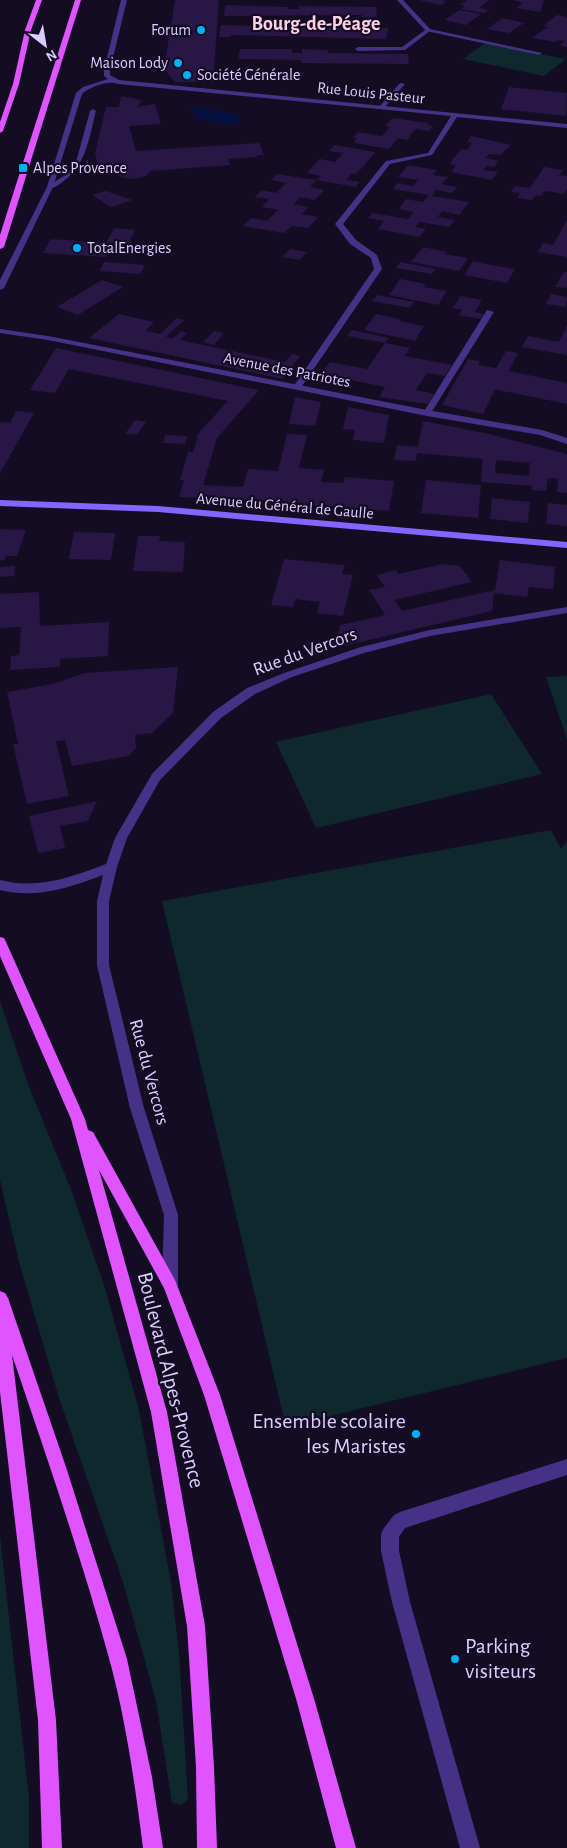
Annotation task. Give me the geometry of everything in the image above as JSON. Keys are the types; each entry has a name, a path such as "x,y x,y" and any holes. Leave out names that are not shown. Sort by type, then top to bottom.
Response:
{"main road":[{"path":"0,130 16,84 28,30 39,0"},
{"path":"0,247 23,168 59,64 78,0"},
{"name":"Avenue du Général de Gaulle","path":"0,503 158,509 567,546"},
{"name":"Boulevard Alpes-Provence","path":"0,942 78,1119 159,1412 196,1626 206,1767 207,1848"},
{"path":"78,1119 170,1285 212,1395 306,1702 346,1848"},
{"path":"0,1298 58,1467 118,1659 143,1777 153,1848"},
{"path":"0,1324 47,1720 52,1848"}],"street":[{"path":"112,80 107,76 107,70 124,0"},
{"path":"400,0 428,30 539,53"},
{"path":"358,49 403,49 428,30"},
{"path":"0,288 50,187 78,93 85,88 112,80"},
{"name":"Rue Louis Pasteur","path":"112,80 126,84 567,126"},
{"path":"382,107 402,84"},
{"path":"50,187 69,175 79,162 93,111"},
{"path":"298,387 378,269 374,257 353,242 339,224 388,162 430,154 454,116"},
{"path":"427,413 490,312"},
{"name":"Avenue des Patriotes","path":"0,331 48,338 427,413 542,433 567,441"},
{"name":"Rue du Vercors","path":"170,1285 171,1215 137,1108 103,965 103,901 111,867 121,838 156,777 217,715 251,692 288,675 361,650 430,633 567,610"},
{"path":"0,885 10,889 36,890 73,881 111,867"},
{"path":"470,1848 401,1602 390,1551 390,1534 400,1521 567,1467"}],"green space":[{"path":"485,43 566,59 544,76 463,59"},
{"path":"567,676 567,739 546,677"},
{"path":"491,694 542,774 316,828 276,742"},
{"path":"551,830 561,849 567,841 567,1358 286,1427 162,901"},
{"path":"0,1001 28,1084 72,1192 105,1288 139,1410 171,1582 179,1653 188,1799 181,1805 172,1803 156,1701 123,1582 59,1398 19,1262 0,1180"},
{"path":"0,1536 29,1798 29,1848 0,1848"}],"shaded area":[{"path":"191,108 210,109 234,114 240,116 242,122 226,124 198,119 197,115 189,110"}],"building":[{"name":"Forum","path":"175,0 219,0 213,82 175,82 164,69"},
{"path":"419,0 442,0 446,2 441,5"},
{"path":"467,0 490,0 479,8 489,10 484,13 461,9 465,6 460,5"},
{"path":"513,0 544,0 540,12 516,8 523,3"},
{"path":"225,5 288,7 287,9 299,9 299,6 376,7 377,17 362,17 362,15 224,16"},
{"path":"460,10 481,14 466,25 444,20"},
{"path":"557,15 567,17 567,47 560,45 565,41 559,40 555,42 532,38 548,27 543,26"},
{"path":"502,18 524,23 509,33 487,29"},
{"path":"221,25 285,27 285,30 295,30 295,27 388,28 386,39 231,35 231,37 219,37"},
{"path":"240,49 292,49 292,53 302,53 302,49 328,50 328,53 408,54 409,64 301,63 301,60 238,59"},
{"path":"509,87 567,93 566,116 501,109"},
{"path":"121,96 142,100 137,107 155,104 161,124 129,126 136,151 259,143 264,155 228,159 230,165 150,171 147,175 137,179 123,178 115,173 100,175 95,153 106,107 119,107"},
{"path":"393,118 428,123 427,125 433,126 429,131 415,129 407,140 398,138 389,149 354,143 357,138 353,138 358,132 382,136 390,127 385,126"},
{"path":"471,136 511,145 500,155 489,154 486,158 499,161 494,167 486,166 484,170 498,172 492,180 451,172 456,165 449,164 461,149 467,150 472,143 467,142"},
{"path":"334,145 375,152 362,168 355,174 351,174 346,180 360,182 356,187 316,180 321,176 307,173 320,159 335,162 339,158 343,153 329,151"},
{"path":"408,165 437,170 433,175 448,177 441,184 457,187 452,193 436,190 432,196 469,202 459,215 442,211 438,217 455,220 449,227 420,222 415,227 426,229 419,237 378,229 384,221 368,218 372,213 408,219 414,212 399,209 406,199 423,202 429,195 393,189 397,183 413,186 418,180 398,177"},
{"path":"544,167 563,170 559,175 567,176 567,189 564,194 545,191 541,196 536,195 532,200 517,198 520,193 511,192 515,186 530,188"},
{"path":"277,174 316,180 310,187 324,190 315,200 300,197 294,204 308,207 302,214 318,217 308,228 292,226 284,233 243,226 251,218 267,221 278,210 262,207 269,199 255,197 262,190 276,193 286,183 271,180"},
{"path":"106,191 132,200 111,207 92,195"},
{"path":"567,220 567,257 538,252 543,243 553,245"},
{"path":"114,228 135,230 122,255 107,253 106,257 43,253 51,239 106,243"},
{"path":"423,247 447,252 445,254 468,258 459,271 411,262"},
{"path":"290,249 307,252 300,260 282,257"},
{"path":"473,261 515,269 507,283 464,275"},
{"path":"104,262 145,265 140,274 100,271"},
{"path":"400,262 436,269 432,274 396,268"},
{"path":"564,272 567,272 567,288 555,287"},
{"path":"400,279 426,284 424,287 447,291 438,305 389,295"},
{"path":"102,280 123,287 78,315 57,307"},
{"path":"551,294 567,297 566,307 546,304"},
{"path":"377,295 414,302 410,308 372,301"},
{"path":"460,296 482,300 475,312 484,314 480,319 459,315 462,310 453,308"},
{"path":"119,314 154,322 145,331 160,334 177,318 184,320 166,337 173,338 181,331 187,333 180,340 285,362 292,354 300,356 283,379 89,338"},
{"path":"376,314 424,326 415,341 364,330"},
{"path":"567,325 567,355 522,347 528,336 559,342"},
{"path":"352,330 389,338 385,343 347,336"},
{"path":"214,331 224,333 214,345 203,342"},
{"path":"385,343 410,348 405,356 452,365 445,376 427,373 416,390 434,394 428,404 379,397 385,387 321,374 330,362 367,369"},
{"path":"56,348 259,390 217,438 203,485 243,487 248,469 278,471 287,434 307,435 299,468 324,470 321,482 343,483 345,477 394,481 389,511 270,501 179,497 184,480 180,480 188,452 193,452 198,437 195,437 228,401 69,369 55,393 30,390"},
{"path":"506,351 518,353 509,371 567,383 567,404 498,390 494,391 483,414 442,405 468,359 480,361 478,365 496,368"},
{"path":"295,397 321,402 315,426 289,424"},
{"path":"348,407 389,415 384,443 353,440 355,430 343,429"},
{"path":"16,411 34,413 0,473 0,422 10,423"},
{"path":"135,420 146,422 137,434 125,434"},
{"path":"423,421 485,433 567,454 567,493 557,492 558,479 548,478 546,491 531,490 532,486 481,482 483,459 417,453 416,461 394,460 397,445 418,447","holes":["496,460 530,463 529,476 495,473"]},
{"path":"165,435 187,436 185,444 163,443"},
{"path":"426,480 481,485 478,518 421,513"},
{"path":"492,498 530,502 528,523 490,519"},
{"path":"548,503 567,505 567,526 546,524"},
{"path":"0,529 26,530 17,556 6,556 4,561 0,560"},
{"path":"74,532 115,533 111,560 69,559"},
{"path":"138,536 160,536 159,541 185,542 183,572 133,571"},
{"path":"284,559 345,565 342,574 353,575 343,616 317,613 320,602 295,599 293,607 271,605"},
{"path":"500,560 555,567 553,589 529,587 527,597 494,593 492,611 335,648 340,625 385,615 369,590 385,587 377,575 396,570 398,574 443,564 460,566 472,582 394,600 402,611 495,590"},
{"path":"15,566 14,576 0,577 0,567"},
{"path":"39,592 40,626 109,622 108,656 60,659 60,667 10,670 11,656 19,655 21,627 0,628 0,594"},
{"path":"178,667 173,713 152,733 135,735 136,748 129,756 72,766 65,740 56,741 69,796 27,804 13,744 18,744 7,692 53,684 84,673"},
{"path":"97,801 88,821 60,826 65,848 38,853 29,816"}],"place":[{"name":"Forum","path":"201,30"},
{"name":"Maison Lody","path":"178,63"},
{"name":"Société Générale","path":"187,75"},
{"name":"Alpes Provence","path":"23,168"},
{"name":"TotalEnergies","path":"77,248"},
{"name":"Ensemble scolaire les Maristes","path":"416,1434"},
{"name":"Parking visiteurs","path":"455,1659"}],"district":[{"name":"Bourg-de-Péage","path":"316,24"}]}
